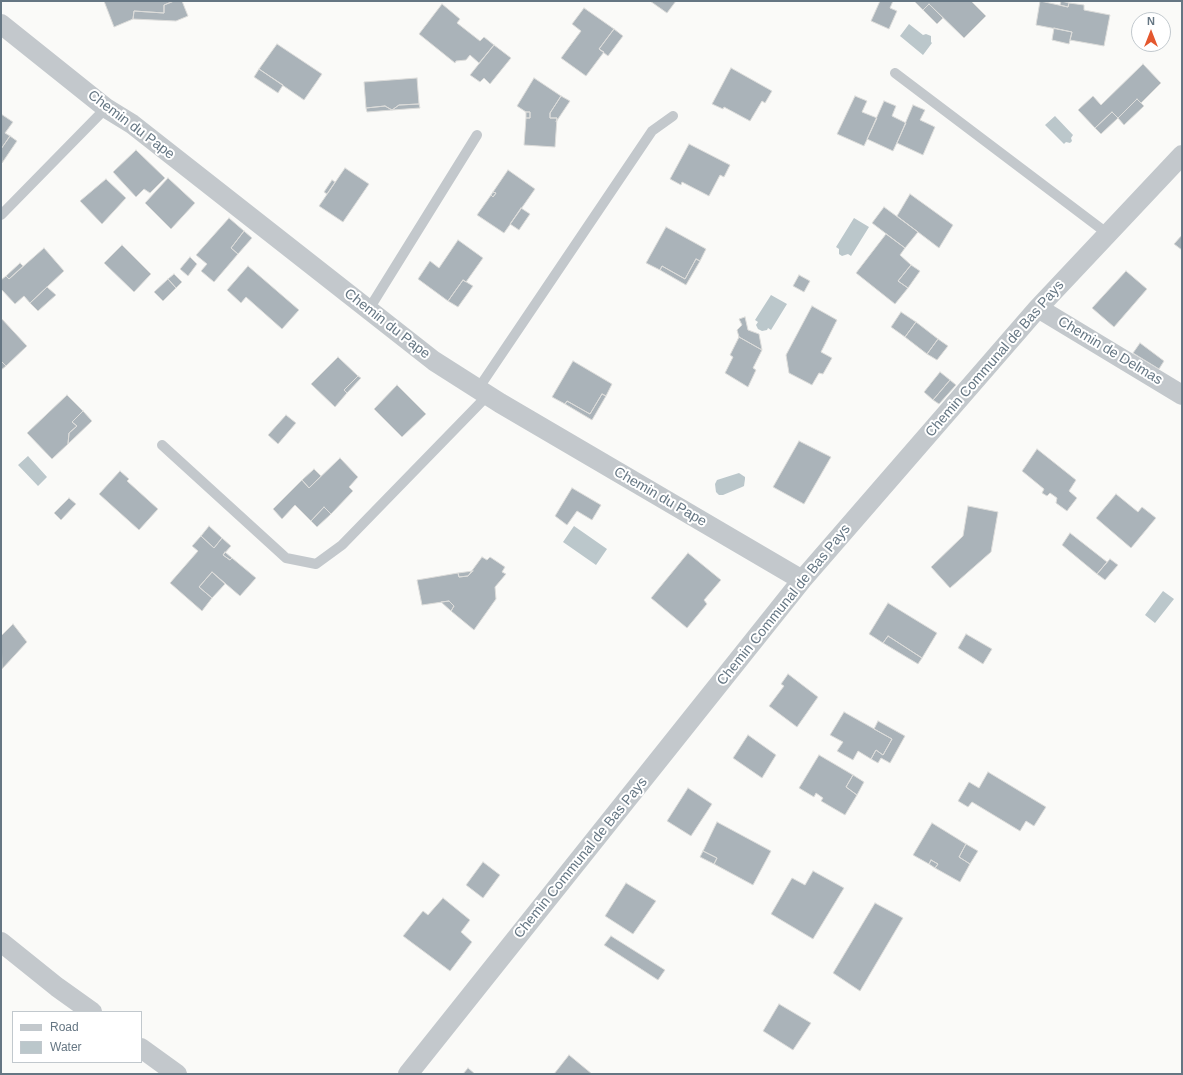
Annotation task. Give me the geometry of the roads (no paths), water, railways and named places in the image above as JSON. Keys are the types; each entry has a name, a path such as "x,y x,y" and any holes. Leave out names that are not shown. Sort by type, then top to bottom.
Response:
{"street":[{"name":"Chemin du Pape","path":"1,24 106,108 132,124 434,361 483,392 802,580"},
{"name":"Chemin Communal de Bas Pays","path":"408,1074 802,580 1038,308 1182,155"},
{"name":"Chemin de Delmas","path":"1038,308 1182,394"},
{"path":"1,942 57,987 91,1011"},
{"path":"142,1049 177,1074"}],"lane":[{"path":"896,73 1108,234"},
{"path":"1,215 106,108"},
{"path":"162,445 286,558 316,564 342,545 483,392 652,132 673,116"},
{"path":"369,309 477,135"}],"water":[{"path":"909,24 923,35 926,34 931,36 932,43 923,55 900,36"},
{"path":"1055,116 1073,135 1070,143 1066,142 1064,144 1045,125"},
{"path":"854,218 869,227 851,256 848,254 842,256 839,254 839,249 836,247"},
{"path":"771,295 787,304 771,330 768,328 767,330 762,331 758,329 756,325 758,322 755,320"},
{"path":"28,456 47,477 38,486 18,465"},
{"path":"739,473 745,477 744,486 723,495 719,495 716,492 715,484 717,480"},
{"path":"574,526 607,549 596,565 563,542"},
{"path":"1163,591 1174,599 1155,623 1145,615"}]}
